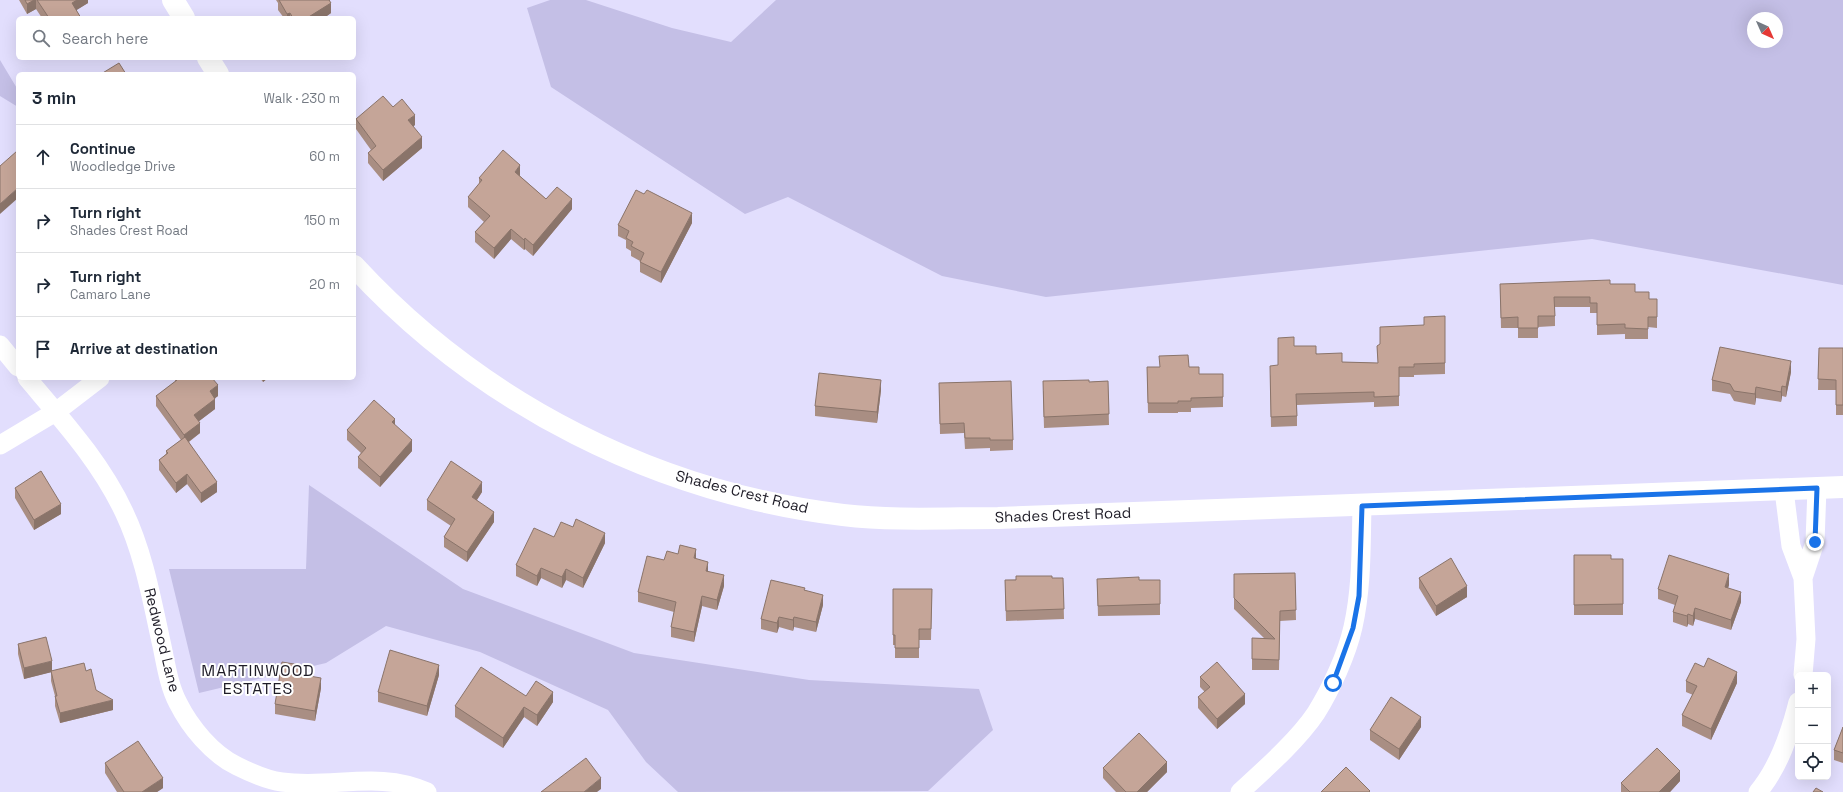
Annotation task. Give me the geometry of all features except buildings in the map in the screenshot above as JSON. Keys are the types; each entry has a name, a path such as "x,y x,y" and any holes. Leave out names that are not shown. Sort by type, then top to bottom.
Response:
{"street":[{"path":"173,0 183,16"},
{"path":"209,60 217,72"},
{"name":"Shades Crest Road","path":"356,268 394,307 425,334 479,376 518,401 598,445 640,463 704,485 798,508 844,515 892,518 998,518 1362,506 1843,487"},
{"path":"0,345 16,364"},
{"name":"Redwood Lane","path":"30,380 57,411 92,456 111,485 125,513 142,561 170,680 177,702 190,725 208,744 234,765 261,778 306,784 371,780 395,782 427,792"},
{"path":"0,445 57,411 97,380"},
{"path":"1803,578 1815,542 1817,488"},
{"path":"1784,490 1790,546 1803,578 1806,639 1803,672"},
{"path":"1240,792 1288,745 1315,714 1333,683 1353,628 1359,596 1362,506"},
{"path":"1758,792 1781,754 1792,726 1796,708"}],"shaded area":[{"path":"550,0 586,0 672,28 731,42 776,0 1843,0 1843,285 1592,239 1046,297 942,276 788,197 745,214 551,87 527,8"},
{"path":"0,60 16,87 16,106 0,96"},
{"path":"309,485 463,589 634,653 809,680 979,689 993,730 928,791 678,792 646,762 608,710 480,652 386,626 326,663 199,693 169,569 306,569"}],"district":[{"name":"MARTINWOOD ESTATES","path":"258,679"}],"route":[{"path":"1333,683 1353,628 1359,596 1362,506 1604,495 1817,488 1815,542"}]}
